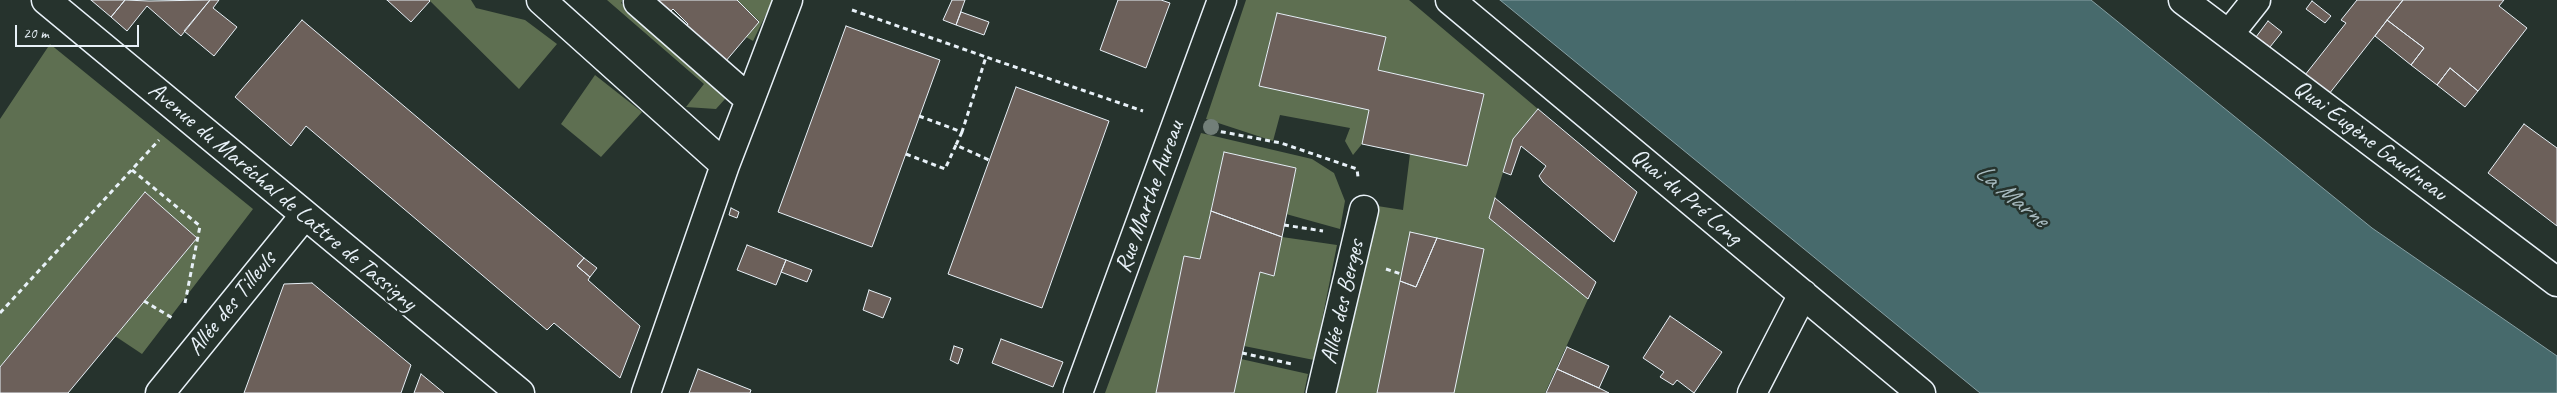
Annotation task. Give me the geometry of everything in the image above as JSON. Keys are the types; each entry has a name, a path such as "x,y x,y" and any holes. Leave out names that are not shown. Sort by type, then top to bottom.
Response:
{"street":[{"name":"Avenue du Maréchal de Lattre de Tassigny","path":"46,0 304,216 520,393"},
{"path":"541,0 726,165"},
{"path":"646,393 726,165 788,0"},
{"name":"Rue Marthe Aureau","path":"1078,393 1222,0"},
{"name":"Quai du Pré Long","path":"1450,0 1921,393"},
{"name":"Quai Eugène Gaudineau","path":"2183,0 2557,282"},
{"path":"2228,34 2256,0"},
{"path":"638,2 750,100"},
{"name":"Allée des Berges","path":"1324,382 1364,210"},
{"name":"Allée des Tilleuls","path":"160,393 304,216"},
{"path":"1752,393 1803,294"}],"path":[{"path":"852,10 1177,123 1280,143 1357,169 1364,210"},
{"path":"906,154 945,168 962,132 986,57"},
{"path":"920,116 962,132"},
{"path":"0,313 163,136"},
{"path":"956,145 990,160"},
{"path":"132,170 200,226 184,305"},
{"path":"1242,353 1324,382"}],"green space":[{"path":"429,0 471,0 476,8 525,20 557,44 519,89"},
{"path":"607,0 623,0 621,3 725,90 725,99 716,109 686,107 704,84"},
{"path":"737,0 773,0 753,41 746,37 759,21"},
{"path":"1246,0 1409,0 1538,109 1513,140 1489,218 1588,299 1545,393 1329,393 1371,205 1403,210 1410,154 1467,166 1484,94 1378,70 1386,37 1277,13 1259,85 1369,110 1362,144 1353,155 1345,141 1350,128 1280,115 1273,141 1206,119"},
{"path":"50,44 253,209 142,354 115,336 197,238 145,193 0,367 0,119"},
{"path":"595,75 642,112 601,157 561,124"},
{"path":"1201,133 1312,159 1334,173 1345,201 1340,229 1286,214 1296,168 1224,152 1200,259 1184,256 1156,393 1105,393"},
{"path":"1282,237 1337,245 1314,360 1244,346 1260,272 1274,276"},
{"path":"1241,359 1308,374 1304,393 1234,393"}],"water":[{"name":"La Marne","path":"1500,0 2091,0 2372,228 2557,356 2557,393 1980,393"}],"building":[{"path":"91,0 125,0 111,17"},
{"path":"125,0 210,0 181,36 147,6 127,31 111,17"},
{"path":"210,0 219,0 213,8 237,27 214,56 184,31"},
{"path":"387,0 429,0 430,1 411,22"},
{"path":"649,0 737,0 759,22 725,62 685,30 688,24 673,9 668,14"},
{"path":"952,0 965,0 956,25 943,20"},
{"path":"1118,0 1161,0 1170,3 1146,68 1100,50"},
{"path":"2357,0 2403,0 2329,94 2305,75 2346,23 2341,20"},
{"path":"2403,0 2504,0 2499,6 2527,28 2478,91 2450,68 2437,85 2411,65 2424,48 2387,20"},
{"path":"2312,1 2331,16 2325,23 2306,9"},
{"path":"961,12 989,22 984,35 956,25"},
{"path":"1277,13 1386,37 1378,70 1484,94 1467,166 1362,144 1369,110 1259,86"},
{"path":"302,20 584,258 577,266 590,277 588,280 640,326 620,378 554,323 547,330 306,126 291,146 235,97"},
{"path":"2387,20 2424,48 2411,65 2375,36"},
{"path":"2268,21 2282,32 2270,47 2256,37"},
{"path":"846,26 940,60 872,247 778,212"},
{"path":"2450,68 2478,91 2465,107 2437,85"},
{"path":"1016,87 1109,121 1042,308 948,274"},
{"path":"1538,109 1637,192 1614,242 1543,182 1539,176 1546,166 1521,146 1511,175 1503,172 1513,139"},
{"path":"2524,124 2557,148 2557,226 2488,173"},
{"path":"1224,152 1296,168 1282,237 1211,211"},
{"path":"145,192 197,238 68,393 0,393 0,367"},
{"path":"1495,198 1596,282 1588,299 1489,218"},
{"path":"731,208 739,212 737,218 729,215"},
{"path":"1211,211 1282,237 1274,276 1260,272 1234,393 1156,393 1184,256 1200,259"},
{"path":"1410,232 1437,238 1416,287 1400,281"},
{"path":"1437,238 1484,249 1454,393 1377,393 1400,281 1416,287"},
{"path":"747,245 786,260 776,285 737,270"},
{"path":"584,258 597,268 590,277 577,266"},
{"path":"786,260 812,270 807,282 781,272"},
{"path":"312,283 411,365 401,393 244,393 284,284"},
{"path":"869,290 891,298 883,318 863,310"},
{"path":"1670,316 1722,352 1694,393 1677,380 1673,385 1660,377 1664,372 1643,358"},
{"path":"1001,339 1063,362 1053,387 992,363"},
{"path":"954,346 963,349 958,364 950,360"},
{"path":"1567,347 1609,366 1599,388 1557,369"},
{"path":"698,369 751,390 750,393 689,393"},
{"path":"1557,369 1599,388 1609,393 1546,393"},
{"path":"421,374 444,393 414,393"}]}
